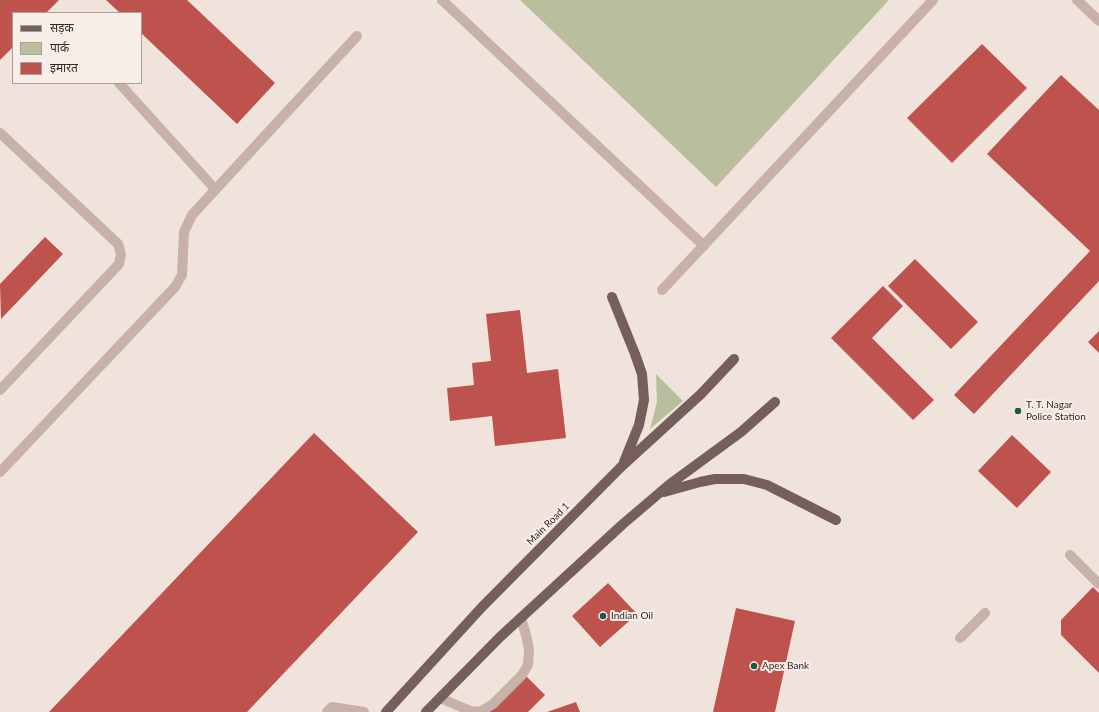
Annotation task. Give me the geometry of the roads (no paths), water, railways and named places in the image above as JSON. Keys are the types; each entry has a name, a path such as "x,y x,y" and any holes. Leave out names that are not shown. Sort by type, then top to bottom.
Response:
{"main road":[{"path":"612,296 642,374 644,400 639,425 622,466"},
{"name":"Main Road 1","path":"386,712 482,607 622,466 701,394 734,359"},
{"path":"426,712 521,618 623,524 660,493 741,432 775,402"},
{"path":"660,493 715,479 744,479 766,485 836,520"}],"street":[{"path":"442,0 704,246"},
{"path":"662,290 934,0"},
{"path":"1076,0 1099,21"},
{"path":"0,472 176,286 182,275 184,232 192,215 357,36"},
{"path":"120,84 216,189"},
{"path":"0,133 118,244 121,254 119,264 0,390"},
{"path":"1070,555 1099,584"},
{"path":"960,638 985,613"},
{"path":"440,698 464,708 480,712 493,704 522,675 528,664 526,635 521,618"},
{"path":"327,712 332,707 364,712"}],"place":[{"name":"T. T. Nagar Police Station","path":"1018,411"},
{"name":"Indian Oil","path":"603,616"},
{"name":"Apex Bank","path":"754,666"}]}
